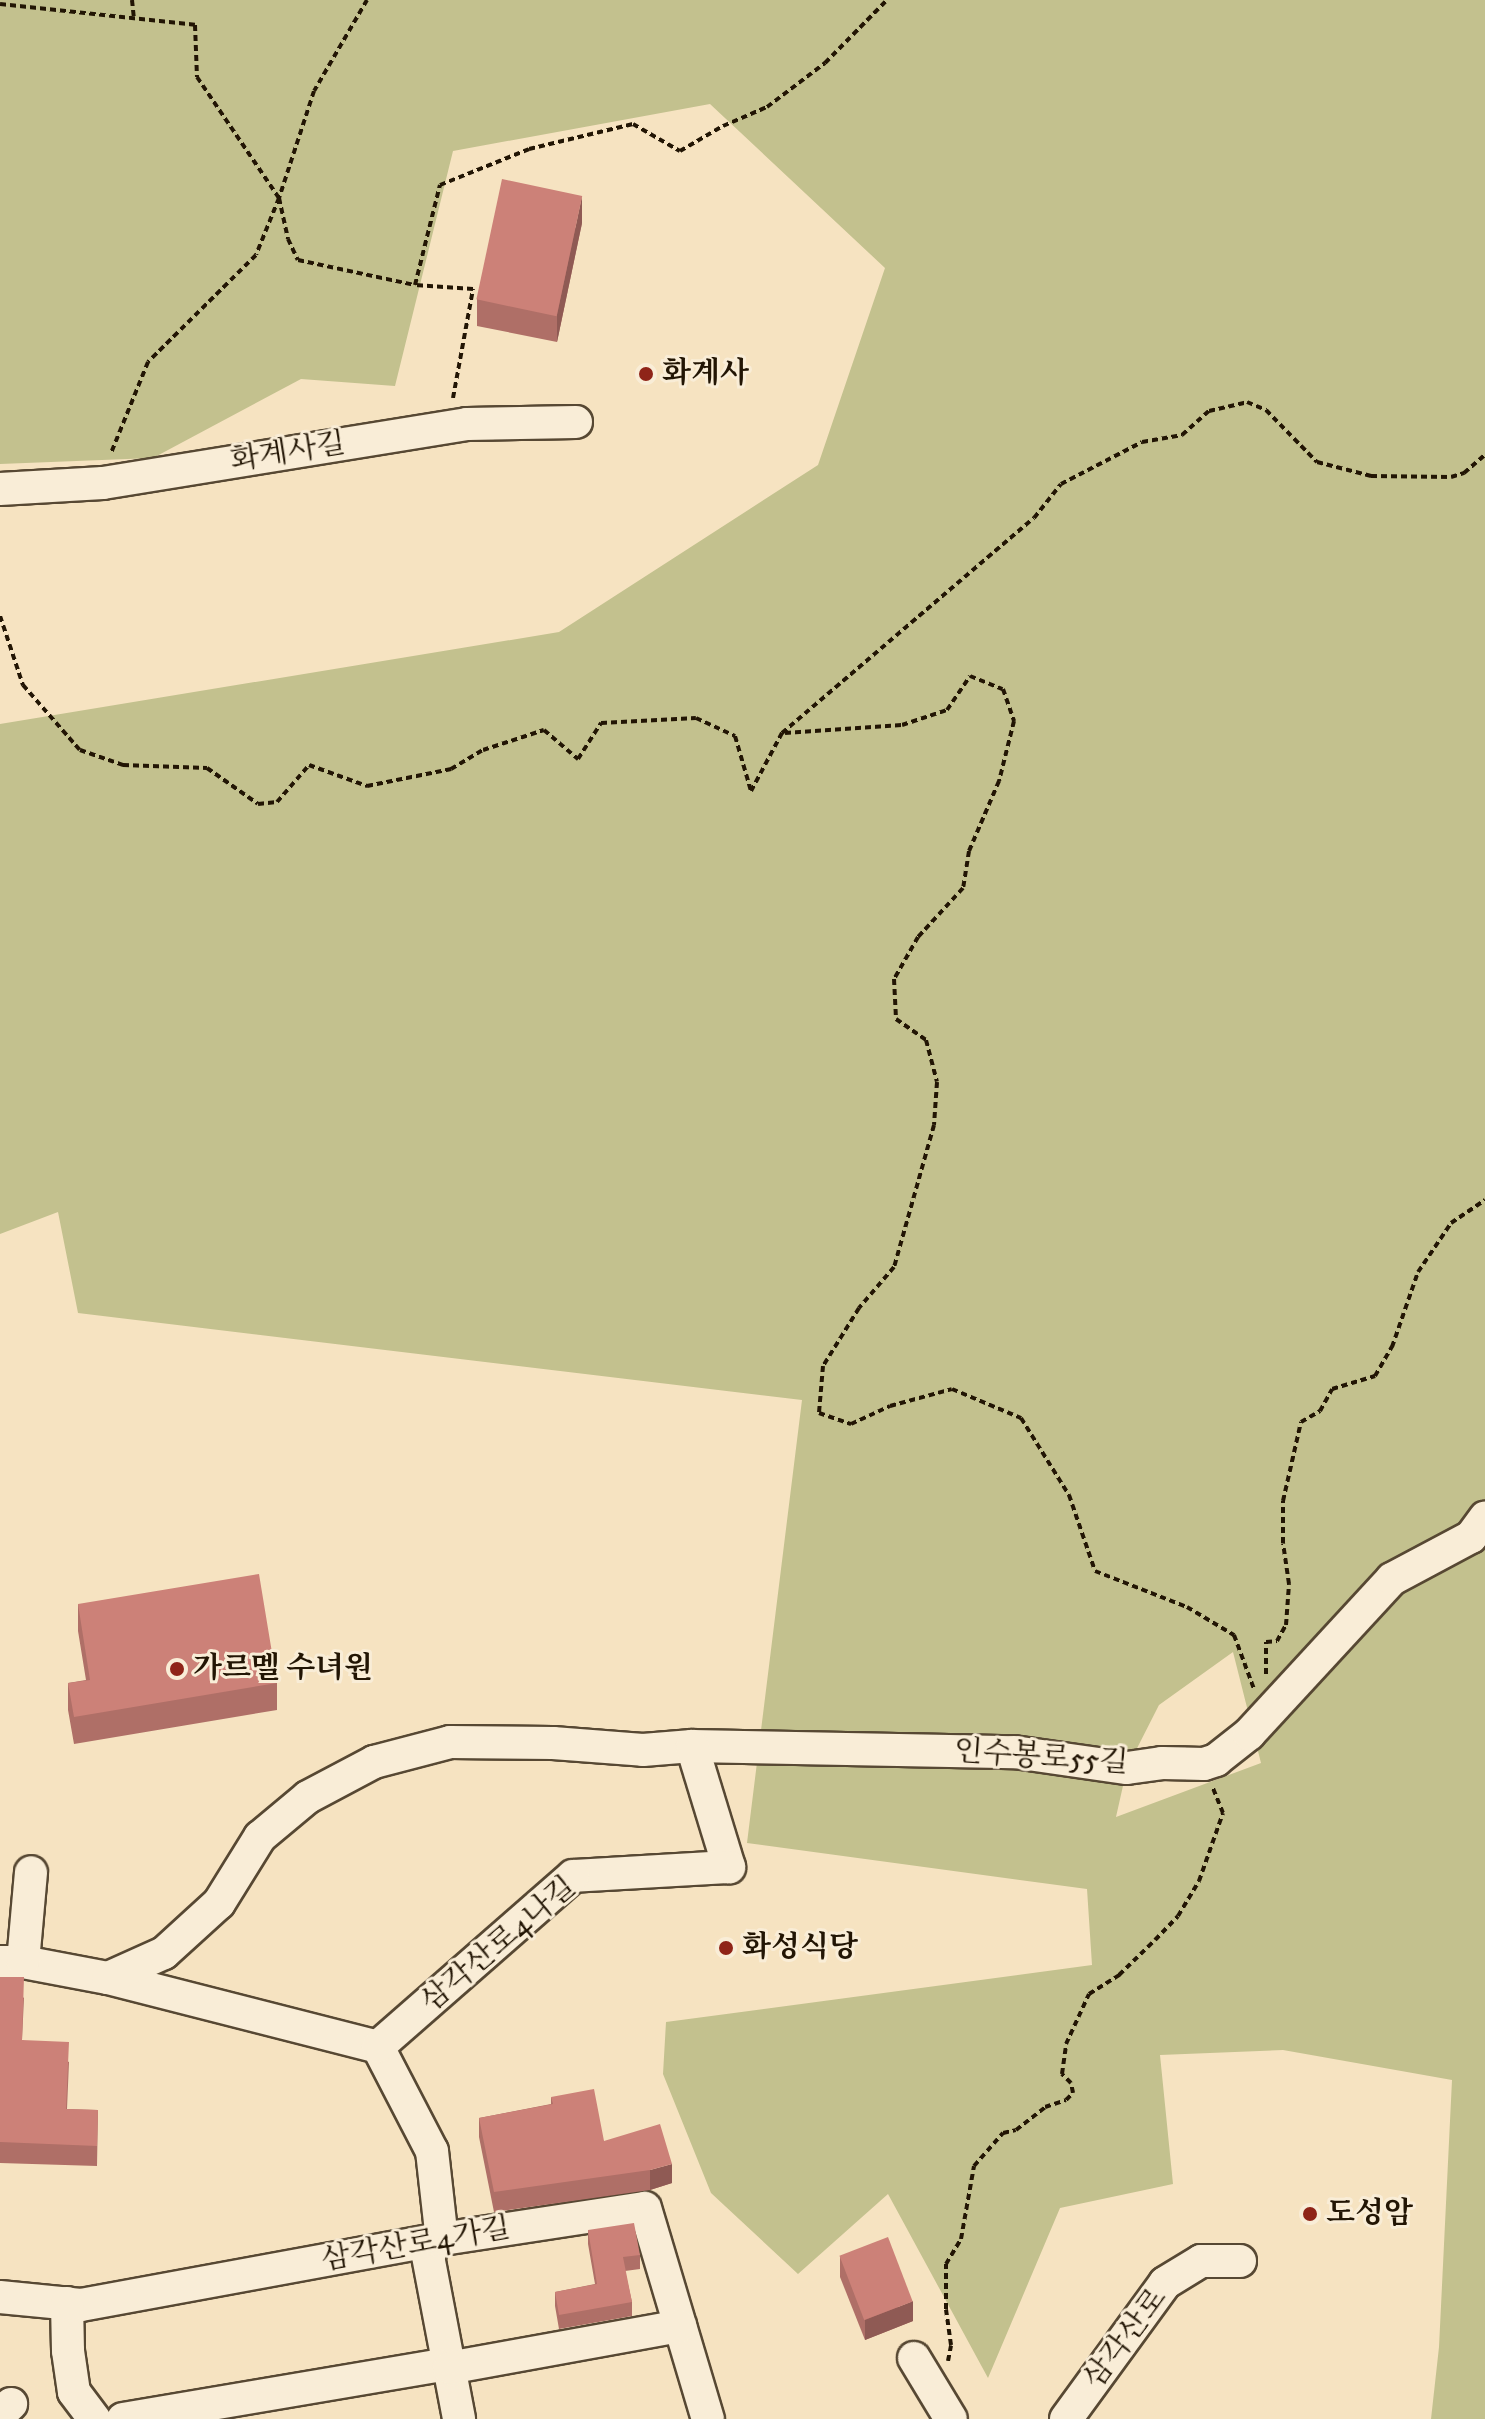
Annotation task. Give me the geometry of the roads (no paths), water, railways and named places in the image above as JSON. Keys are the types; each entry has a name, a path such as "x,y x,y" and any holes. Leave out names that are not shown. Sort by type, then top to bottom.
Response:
{"street":[{"name":"화계사길","path":"0,489 103,483 448,427 576,422"},
{"name":"인수봉로55길","path":"108,1978 164,1953 219,1903 260,1837 308,1797 374,1762 450,1742 553,1743 643,1750 692,1746 1014,1752 1127,1768 1162,1763 1204,1764 1216,1760 1249,1734 1392,1579 1471,1537 1485,1518"},
{"name":"삼각산로4나길","path":"378,2047 573,1876 729,1867 692,1746"},
{"path":"31,1872 11,1962 108,1978 378,2047 432,2151 441,2231 428,2256 459,2419"},
{"name":"삼각산로4가길","path":"0,2297 81,2305 436,2240 645,2208 708,2419"},
{"name":"삼각산로","path":"1066,2419 1165,2283 1201,2261 1240,2261"},
{"path":"67,2303 68,2351 74,2392 94,2419"},
{"path":"123,2419 438,2366 449,2368 680,2326"},
{"path":"914,2358 945,2409"}],"place":[{"name":"화계사","path":"646,374"},
{"name":"가르멜 수녀원","path":"177,1669"},
{"name":"화성식당","path":"726,1948"},
{"name":"도성암","path":"1310,2214"}]}
